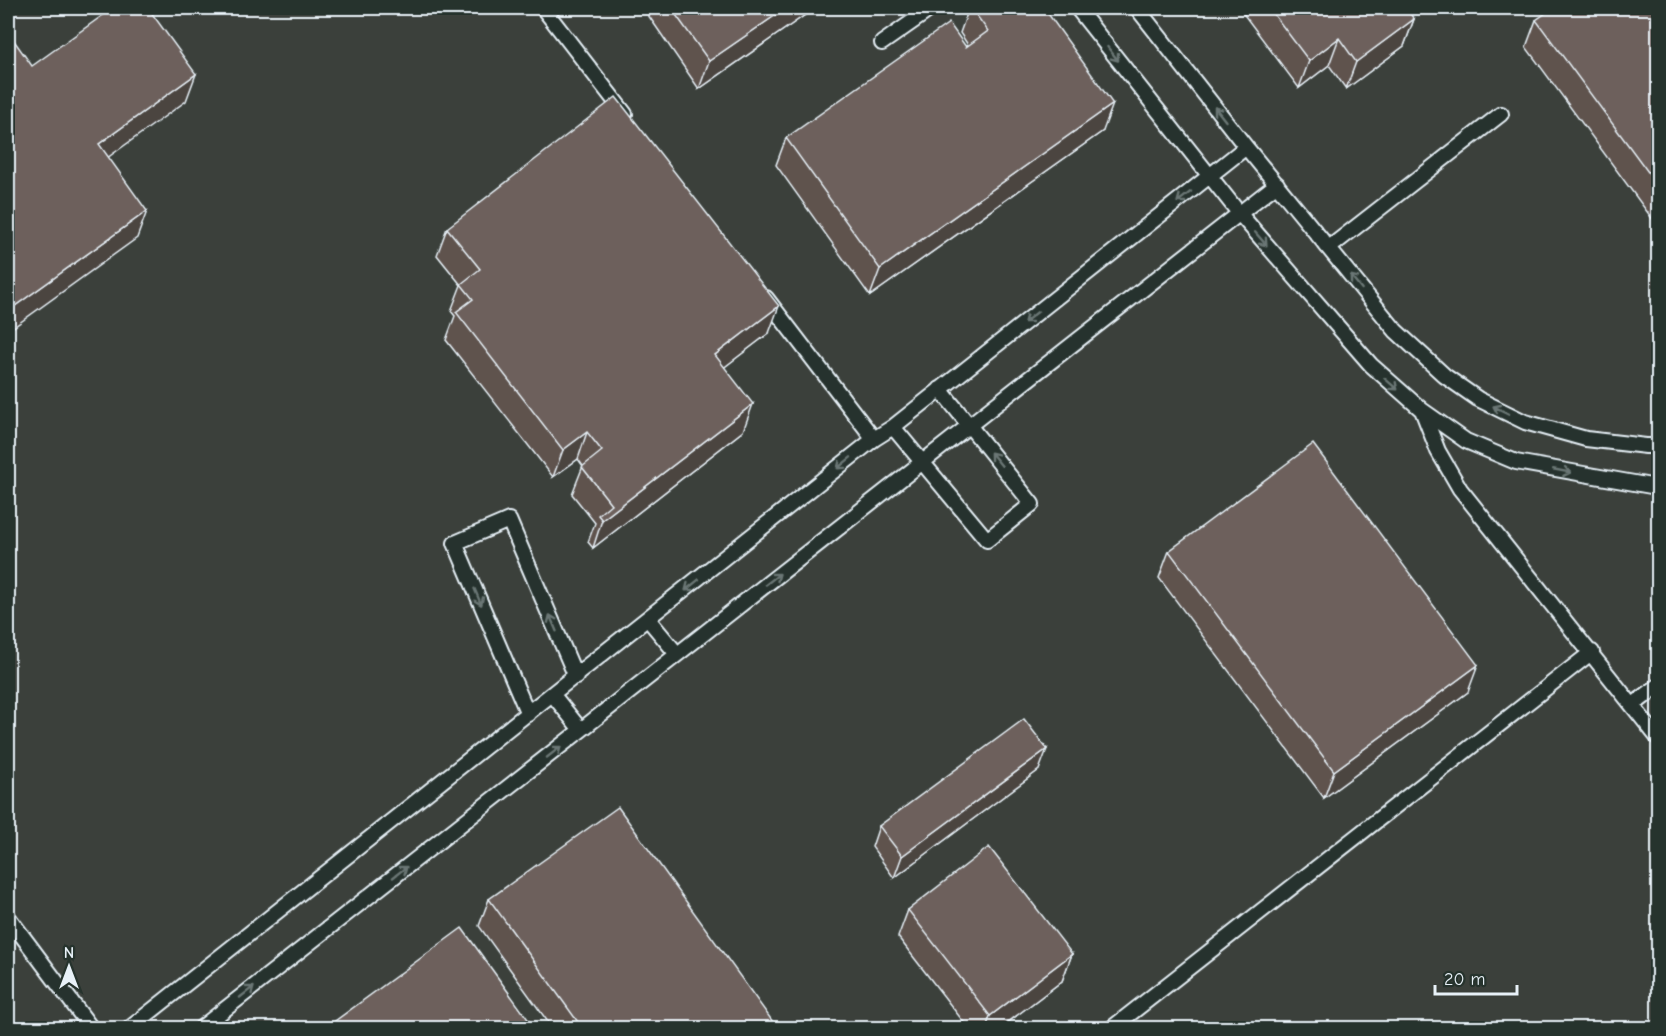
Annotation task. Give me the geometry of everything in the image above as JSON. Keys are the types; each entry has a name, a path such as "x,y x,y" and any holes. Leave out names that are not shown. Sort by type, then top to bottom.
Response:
{"lane":[{"path":"543,8 637,129"},
{"path":"882,42 932,8"},
{"path":"1077,8 1239,213 1371,365 1422,410 1466,441 1516,462 1581,475 1651,486 1659,485"},
{"path":"1137,8 1246,147 1396,331 1445,376 1478,399 1525,422 1586,439 1659,446"},
{"path":"1329,248 1501,114"},
{"path":"130,1029 1246,147"},
{"path":"201,1029 1277,184"},
{"path":"759,289 874,439"},
{"path":"893,427 987,540 1032,504 940,389"},
{"path":"1422,410 1438,451 1460,489 1659,738"},
{"path":"528,714 455,543 509,520 576,677"},
{"path":"648,619 677,654"},
{"path":"1112,1029 1592,652"},
{"path":"1633,705 1659,686"},
{"path":"553,695 581,730"},
{"path":"8,916 91,1029"}],"shaded area":[{"path":"8,8 1658,8 1658,1028 8,1028"}],"building":[{"path":"113,8 148,8 196,74 99,144 147,211 8,311 8,32 32,66"},
{"path":"671,8 786,8 709,61"},
{"path":"971,8 1044,8 1113,104 880,269 786,138 949,23 966,47 988,31"},
{"path":"1269,8 1406,8 1414,19 1356,62 1339,38 1309,61"},
{"path":"1553,8 1659,8 1659,187 1536,20"},
{"path":"616,97 779,306 715,355 753,404 602,520 598,515 611,504 582,467 602,451 587,432 563,450 456,312 473,299 461,284 480,269 447,228"},
{"path":"8,433 13,441 8,445"},
{"path":"1313,444 1478,665 1334,771 1169,551"},
{"path":"1024,719 1047,749 902,856 879,826"},
{"path":"618,807 778,1029 583,1029 489,899"},
{"path":"989,847 1072,954 990,1016 908,910"},
{"path":"462,928 535,1029 324,1029"},
{"path":"1495,1021 1501,1029 1484,1029"}]}
